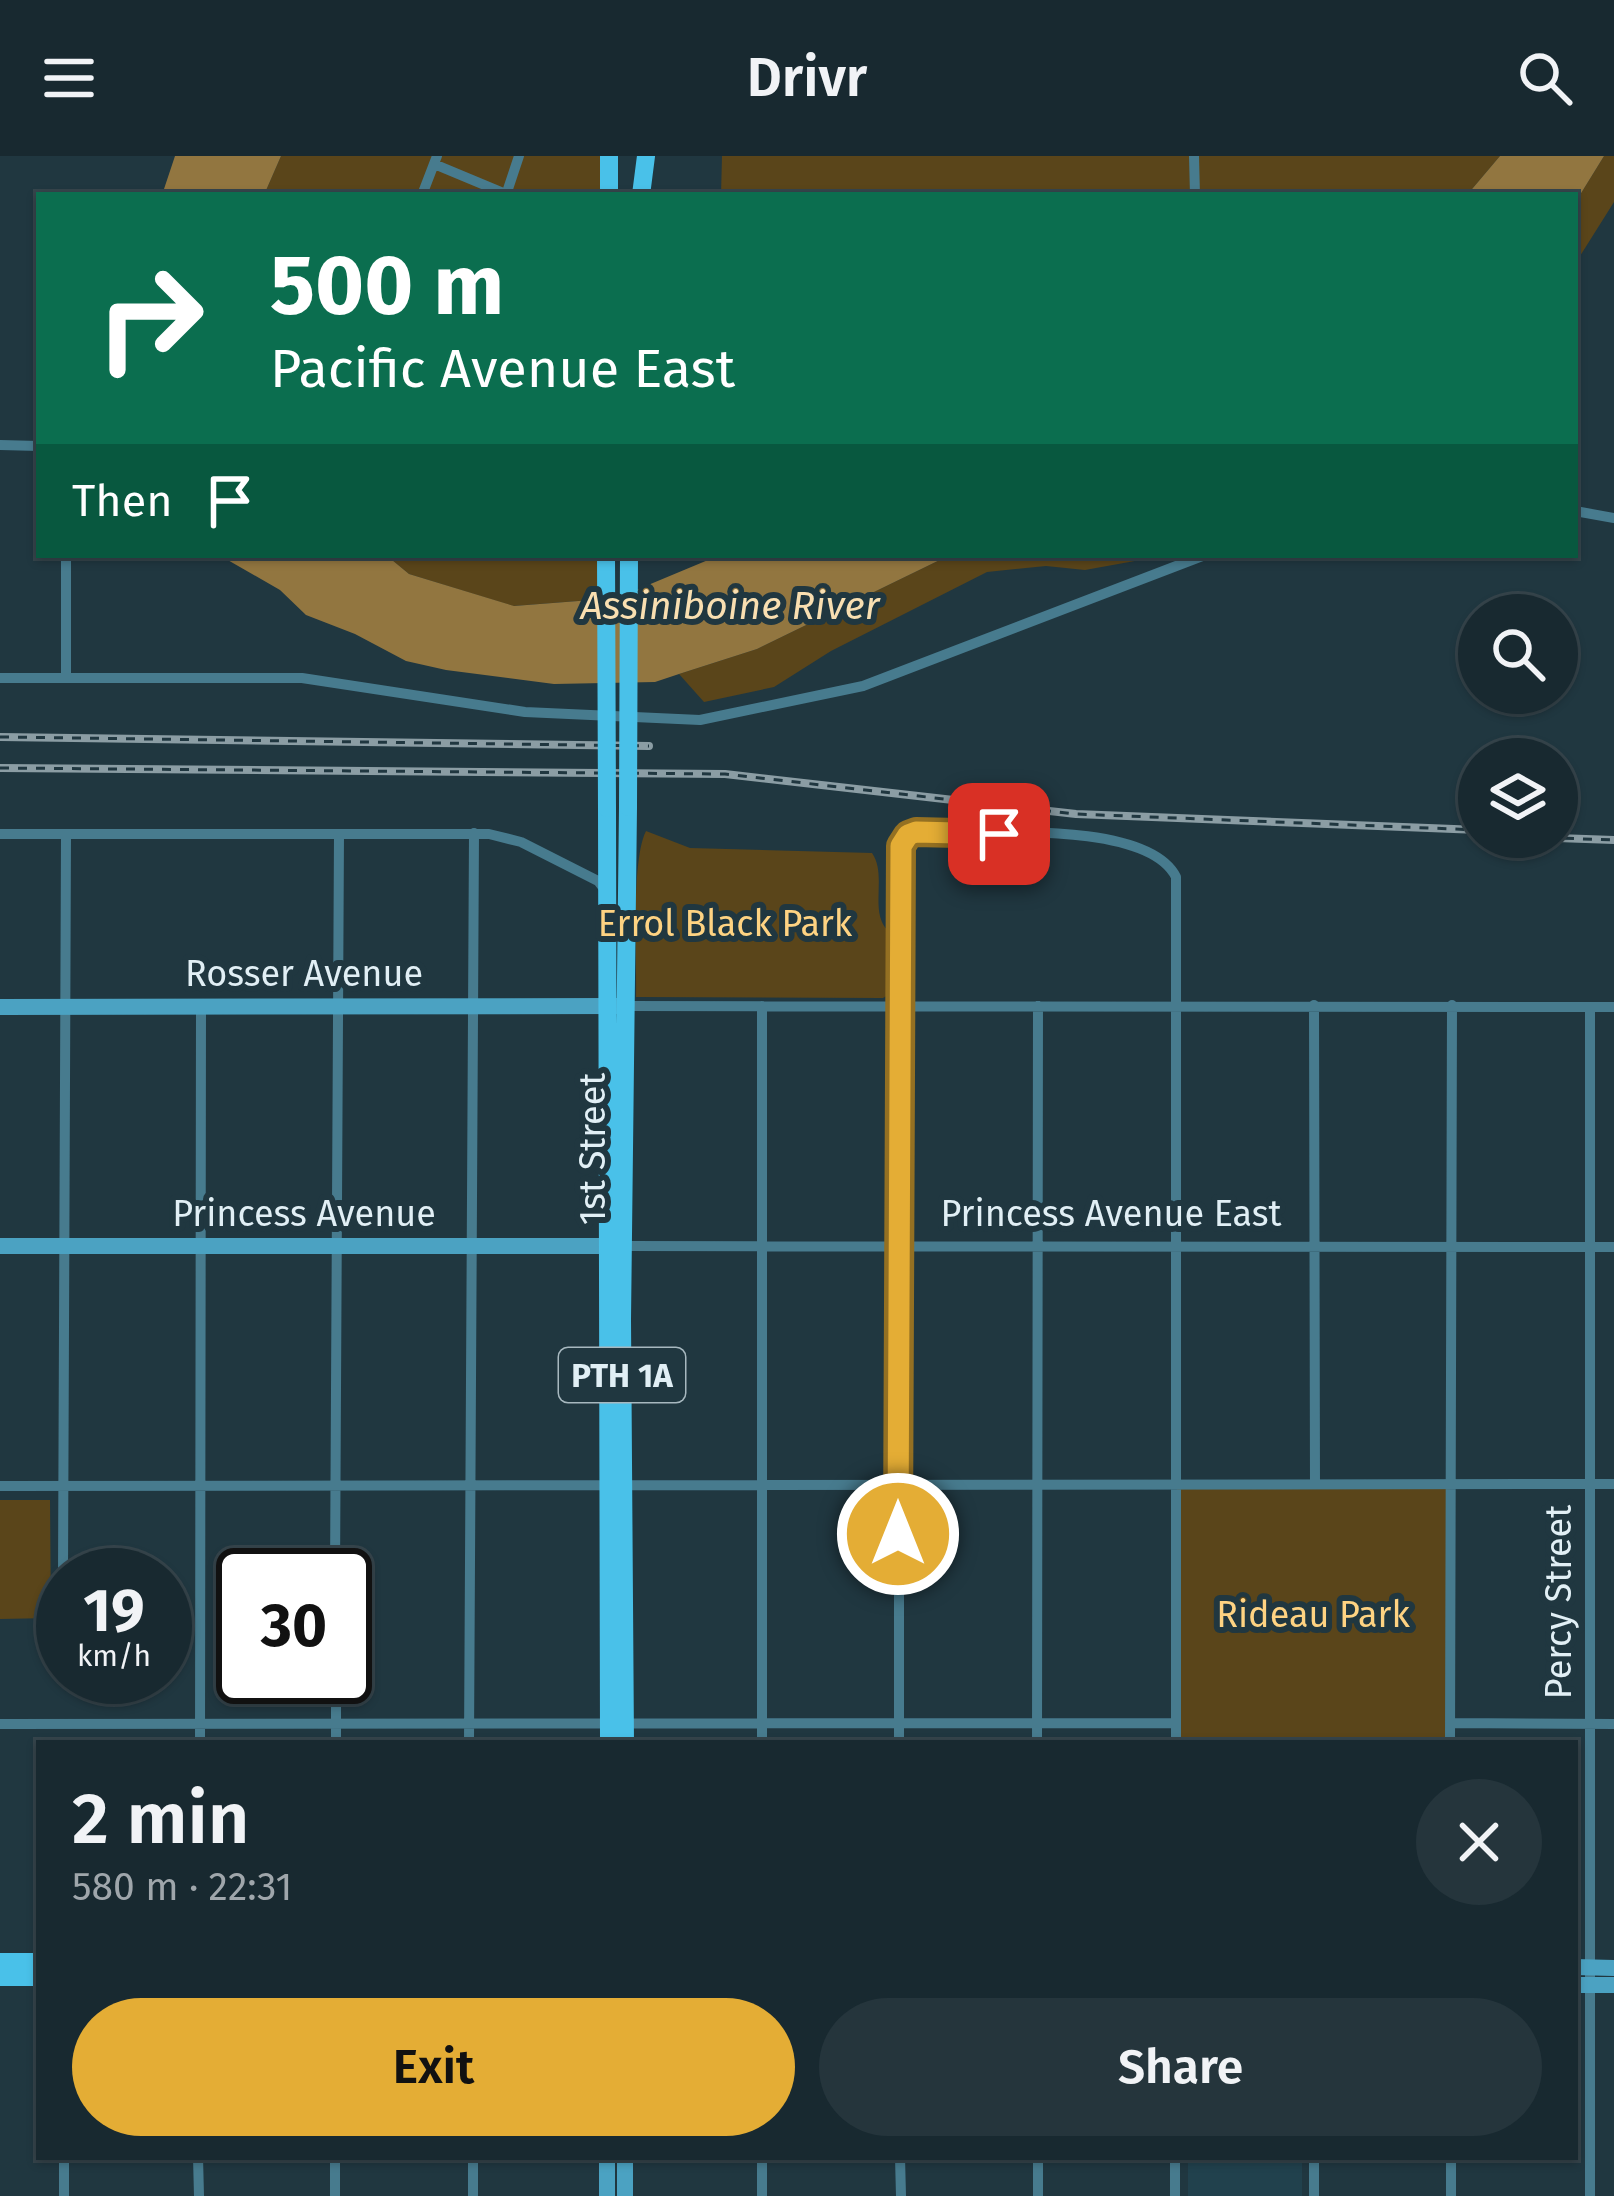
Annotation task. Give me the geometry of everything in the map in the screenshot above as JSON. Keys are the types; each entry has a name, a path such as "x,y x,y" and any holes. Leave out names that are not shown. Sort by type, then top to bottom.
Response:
{"main road":[{"path":"609,156 609,192"},
{"path":"641,192 646,156"},
{"name":"1st Street","path":"606,558 607,841 598,868 608,900 617,1006 617,1734"},
{"name":"1st Street","path":"617,1006 625,955 629,558"},
{"path":"598,868 619,877 625,955"},
{"path":"0,1962 36,1962"},
{"path":"0,1977 36,1977"}],"street":[{"path":"507,192 519,156"},
{"path":"1194,156 1195,192"},
{"path":"423,192 436,160 500,192"},
{"path":"0,445 36,446"},
{"path":"1578,512 1614,518"},
{"path":"66,558 66,678"},
{"path":"0,678 302,678 525,712 700,720 863,686 1197,558"},
{"path":"899,1740 900,852 905,838 922,832 1101,838 1155,854 1177,877 1176,1740"},
{"path":"470,1740 474,833"},
{"path":"0,834 474,833 521,842 598,880 608,900"},
{"path":"335,1548 339,834"},
{"path":"63,1548 65,835"},
{"path":"560,863 598,868"},
{"path":"1314,1005 1316,1484"},
{"path":"1450,1740 1452,1005"},
{"name":"Rosser Avenue","path":"0,1006 617,1006"},
{"path":"617,1006 1614,1007"},
{"path":"762,1006 762,1740"},
{"path":"1037,1740 1038,1006"},
{"path":"200,1007 200,1740"},
{"name":"Percy Street","path":"1590,1007 1588,1724 1582,1976 1590,2196"},
{"name":"Princess Avenue","path":"0,1246 617,1246"},
{"name":"Princess Avenue East","path":"617,1246 1614,1246"},
{"path":"0,1486 1614,1484"},
{"path":"336,1704 336,1740"},
{"path":"0,1724 469,1724 617,1734 762,1723 1176,1723"},
{"path":"1450,1723 1614,1724"},
{"path":"64,1724 64,1740"},
{"path":"1582,1976 1614,1968"},
{"path":"1582,1976 1614,1985"},
{"path":"64,2160 64,2196"},
{"path":"198,2160 199,2196"},
{"path":"335,2160 335,2196"},
{"path":"473,2160 473,2196"},
{"path":"607,2160 607,2196"},
{"path":"625,2160 625,2196"},
{"path":"762,2160 762,2196"},
{"path":"900,2160 901,2196"},
{"path":"1038,2160 1038,2196"},
{"path":"1175,2160 1175,2196"},
{"path":"1313,2160 1314,2196"},
{"path":"1450,2160 1450,2196"}],"shaded area":[{"path":"1188,2160 1302,2160 1302,2196 1188,2196"}],"green space":[{"path":"281,156 606,156 606,192 265,192"},
{"path":"722,156 1500,156 1470,192 721,192"},
{"path":"1604,156 1614,156 1614,202 1578,259 1578,198"},
{"path":"390,558 604,558 604,599 513,606 409,574"},
{"path":"944,558 1151,558 1085,570 1046,566 987,572 831,651 774,687 704,702 679,674 757,649"},
{"name":"Errol Black Park","path":"646,831 690,848 872,853 879,874 881,918 894,935 890,994 883,998 636,997 637,886"},
{"name":"Rideau Park","path":"1177,1485 1450,1485 1450,1740 1176,1740"},
{"path":"0,1500 50,1500 50,1548 36,1548 36,1618 0,1619"}],"water":[{"path":"175,156 281,156 265,192 163,192"},
{"path":"1500,156 1604,156 1578,198 1578,192 1470,192"},
{"name":"Assiniboine River","path":"224,558 390,558 409,574 514,606 617,598 713,558 944,558 757,649 655,682 554,684 406,661 306,615 280,590"}],"railway":[{"path":"0,737 649,746"},
{"path":"0,768 725,774 1076,814 1458,829"},
{"path":"1578,839 1614,840"}],"route":[{"path":"898,1534 901,846 916,832 999,834"}]}
